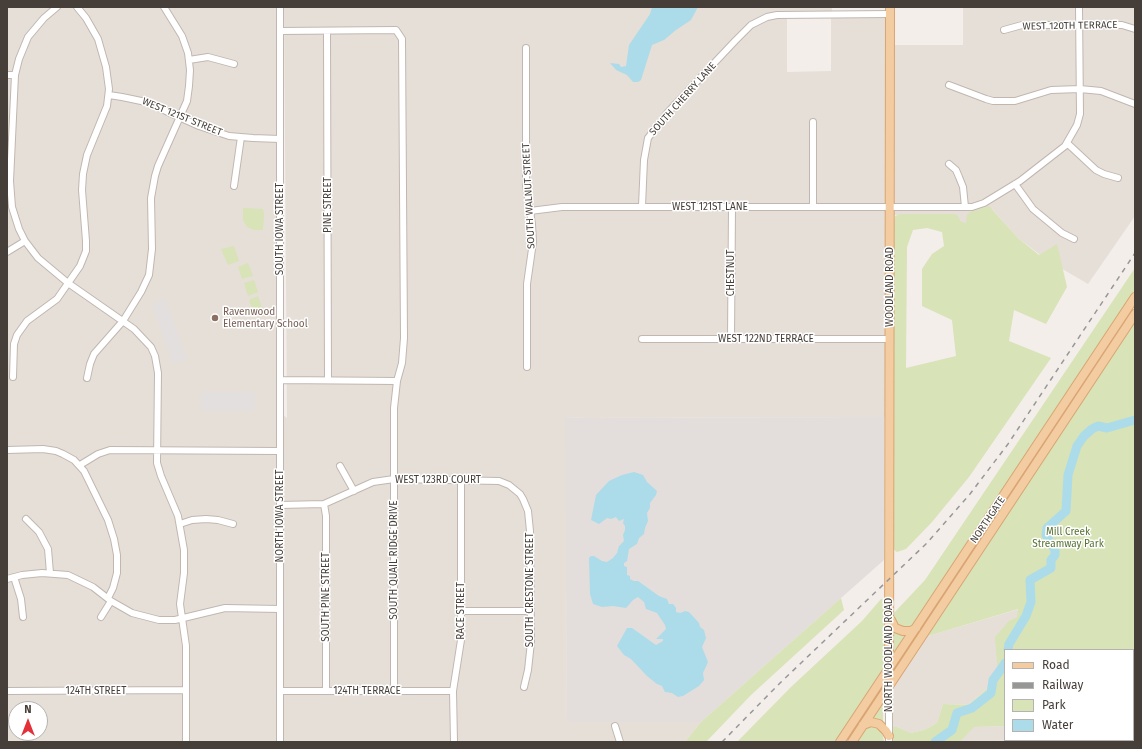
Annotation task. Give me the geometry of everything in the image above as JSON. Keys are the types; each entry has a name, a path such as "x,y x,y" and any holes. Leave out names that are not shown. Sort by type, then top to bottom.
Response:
{"main road":[{"name":"WOODLAND ROAD","path":"889,567 890,11"},
{"name":"NORTHGATE","path":"840,742 1135,297"},
{"name":"NORTHGATE","path":"852,742 1135,314"},
{"name":"NORTH WOODLAND ROAD","path":"889,567 889,686"},
{"path":"890,616 893,625 899,630 911,631 916,628"},
{"path":"863,724 871,722 879,724 886,730 889,739"}],"street":[{"path":"57,7 44,18 28,37 19,59 15,75 10,190 15,217 25,241 38,258 134,329 143,337 155,356 158,373 157,451 159,470 175,508 184,544 185,563 180,597 186,646 186,742"},
{"path":"12,377 14,344 17,335 27,321 57,299 80,266 86,251 82,190 85,163 103,117 109,95 106,67 98,39 86,18 77,7"},
{"path":"87,378 94,354 123,321 141,292 149,274 152,249 153,187 158,166 187,101 189,60 182,36 164,7"},
{"name":"SOUTH IOWA STREET","path":"280,7 280,451"},
{"path":"1079,7 1080,114 1077,125 1067,143 1096,170 1118,178"},
{"name":"SOUTH CHERRY LANE","path":"642,206 644,160 648,138 669,112 751,25 772,16 787,14 890,11"},
{"name":"WEST 120TH TERRACE","path":"1004,30 1022,25 1122,25 1135,29"},
{"name":"SOUTH QUAIL RIDGE DRIVE","path":"327,31 396,30 402,39 404,338 402,363 395,394 393,428 394,691"},
{"path":"280,31 327,31"},
{"name":"PINE STREET","path":"327,31 328,380"},
{"name":"SOUTH WALNUT STREET","path":"526,48 526,185 533,242 526,284 527,367"},
{"path":"189,60 208,58 234,64"},
{"path":"7,75 15,75"},
{"path":"949,85 986,100 1006,102 1015,101 1051,90 1080,89 1101,91 1135,104"},
{"name":"WEST 121ST STREET","path":"109,95 137,100 160,108 210,130 241,137 280,139"},
{"path":"813,122 813,207"},
{"path":"234,186 241,137"},
{"name":"WEST 121ST LANE","path":"530,211 562,207 642,206 965,207 984,203 1015,184 1067,143"},
{"path":"949,164 956,170 959,177 965,207"},
{"path":"1015,184 1033,209 1062,233 1074,239"},
{"name":"CHESTNUT","path":"731,339 732,207"},
{"path":"7,252 25,241"},
{"name":"WEST 122ND TERRACE","path":"642,339 890,339"},
{"path":"280,380 397,381"},
{"path":"7,450 43,449 56,451 69,456 80,466 88,478 108,520 114,539 117,556 116,573 110,600 101,617"},
{"path":"80,466 92,457 104,451 280,451"},
{"name":"NORTH IOWA STREET","path":"280,451 280,742"},
{"path":"340,466 354,491"},
{"name":"WEST 123RD COURT","path":"280,505 324,504 373,482 394,479 499,480 509,485 520,494"},
{"name":"RACE STREET","path":"454,742 453,691 461,640 461,480"},
{"name":"SOUTH CRESTONE STREET","path":"520,494 528,510 530,532 531,642 528,670 524,687"},
{"name":"SOUTH PINE STREET","path":"324,504 326,516 326,691"},
{"path":"26,518 39,532 46,544 50,561 50,573"},
{"path":"180,524 192,520 206,519 218,520 233,524"},
{"path":"7,580 14,577 31,574 50,573 68,575 93,587 110,600 132,613 164,621 182,619 225,608 280,609"},
{"path":"14,577 21,599 24,617"},
{"path":"461,611 530,611"},
{"name":"NORTH WOODLAND ROAD","path":"889,686 889,739"},
{"name":"124TH STREET","path":"7,691 185,690"},
{"name":"124TH TERRACE","path":"280,691 453,691"},
{"path":"615,726 620,742"}],"shaded area":[{"path":"7,7 281,7 283,415 287,418 284,7 832,7 832,11 888,11 889,45 963,45 963,7 1135,7 1135,216 1088,284 1047,260 1018,238 992,209 968,214 967,223 956,222 955,215 889,215 888,417 566,417 567,722 701,722 685,742 7,742","holes":["787,17 831,17 831,71 787,72"]},
{"path":"165,299 187,359 173,364 152,304"},
{"path":"201,392 255,392 255,411 201,411"},
{"path":"565,417 884,417 884,560 701,722 567,722"},
{"path":"1019,609 1017,617 1010,620 999,674 987,689 968,705 943,704 937,723 924,730 911,733 897,727 893,727 893,684 925,637"},
{"path":"1004,726 1004,741 1134,741 1135,728 1135,742 960,742 973,727"}],"green space":[{"path":"989,206 1018,238 1039,255 1057,244 1067,287 1046,324 1014,310 1009,341 1051,358 969,477 932,522 906,549 897,552 893,549 894,220 895,216 901,214 954,214 957,215 960,221 966,223 967,215 970,212","holes":["927,228 942,232 944,246 932,254 922,269 922,306 952,320 956,356 906,368 907,247 913,230"]},
{"path":"243,208 263,209 263,230 254,230 247,227 243,220"},
{"path":"234,246 239,261 228,265 221,249"},
{"path":"248,263 253,276 242,279 238,267"},
{"path":"1135,268 1135,290 915,622 906,628 895,624 893,614 925,580"},
{"path":"254,280 258,292 248,296 244,283"},
{"path":"258,296 262,308 253,311 249,300"},
{"name":"Mill Creek Streamway Park","path":"1135,315 1135,728 1134,649 1004,649 1004,726 974,727 960,742 893,742 893,727 897,727 911,733 924,730 937,723 943,704 968,705 987,689 998,673 995,637 1010,620 1017,617 1018,609 925,637"},
{"path":"841,598 844,610 751,695 706,742 685,742 701,722"},
{"path":"881,599 884,600 884,664 882,671 835,742 737,742 791,687 862,621"},
{"path":"894,631 905,636 895,651 893,650"},
{"path":"881,702 883,703 883,722 872,718"},
{"path":"875,726 882,731 884,742 855,742 865,728"}],"water":[{"path":"652,7 698,7 691,20 664,40 652,45 641,80 638,82 633,82 627,75 616,70 610,63 619,64 621,67 626,66 629,45 650,14"},
{"path":"634,472 643,475 647,482 657,491 650,503 650,508 647,513 648,521 644,534 639,538 637,544 629,549 627,561 624,563 624,566 627,567 627,575 630,576 630,579 638,581 659,596 667,599 669,604 673,604 676,608 676,612 689,612 704,630 706,638 702,647 708,662 703,673 704,680 699,686 683,696 678,697 672,693 665,692 662,686 647,676 631,659 624,655 617,646 627,628 632,628 656,645 663,641 663,639 656,639 666,629 657,613 646,609 644,602 638,597 626,608 613,606 602,607 593,604 590,594 589,558 594,556 607,562 613,558 617,553 619,546 624,541 623,535 625,530 623,523 624,519 619,521 616,517 611,519 607,518 599,524 591,520 596,495 609,481 622,475"}],"waterway":[{"path":"1008,649 1009,644 1026,616 1031,602 1030,580 1051,568 1051,560 1055,555 1055,550 1046,535 1047,528 1066,511 1068,475 1077,446 1084,436 1098,426 1107,428 1135,420"},
{"path":"935,742 952,730 957,713 972,708 991,693 993,680 1004,665"}],"railway":[{"path":"722,742 780,683 927,543 970,494 1008,444 1135,253"}],"place":[{"name":"Ravenwood Elementary School","path":"215,318"}]}
